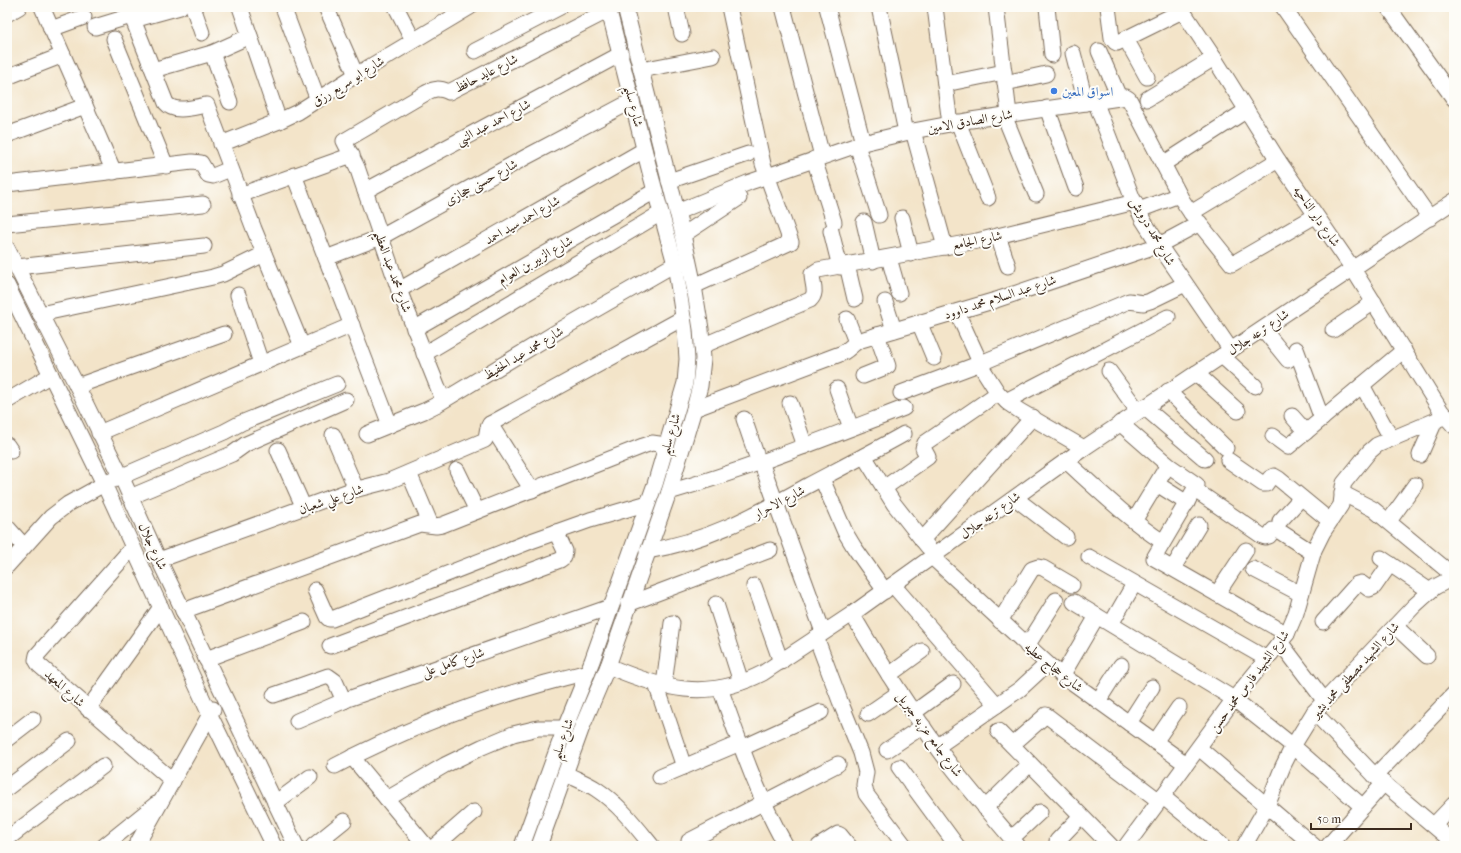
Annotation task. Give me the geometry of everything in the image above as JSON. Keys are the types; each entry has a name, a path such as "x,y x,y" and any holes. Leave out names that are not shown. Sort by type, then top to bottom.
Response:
{"street":[{"path":"7,14 19,7"},
{"path":"42,7 114,172"},
{"path":"95,27 131,14 180,7"},
{"path":"193,7 202,33"},
{"path":"240,7 279,121"},
{"path":"283,7 318,100"},
{"path":"326,7 356,75"},
{"path":"396,7 413,40"},
{"name":"شارع ابو سريع رزق","path":"221,144 279,121 318,100 413,40 445,13 470,7"},
{"path":"475,51 560,7"},
{"name":"شارع سليم","path":"542,845 582,727 608,666 628,604 669,492 700,386 703,359 701,329 694,286 683,235 625,7"},
{"path":"676,7 682,34"},
{"path":"694,286 790,242 758,146 729,7"},
{"path":"783,7 818,158 832,227 855,299"},
{"path":"826,7 879,215"},
{"path":"879,7 910,131 945,247"},
{"path":"935,7 945,84 954,123 988,198"},
{"path":"996,7 1005,78 1006,114 1036,194"},
{"path":"1047,7 1052,55"},
{"path":"1108,7 1112,38 1117,44 1181,9"},
{"path":"1283,7 1430,218"},
{"path":"1388,7 1454,99"},
{"name":"شارع سليم","path":"522,846 565,728 588,672 648,503 685,383 687,359 676,264 644,150 609,8"},
{"name":"شارع عايد حافظ","path":"344,141 430,91 440,88 449,92 609,8"},
{"name":"شارع داير الناحيه","path":"1181,9 1315,216 1353,269 1441,411 1445,421"},
{"path":"131,14 166,103 170,108 176,109 207,105 230,169 302,346"},
{"path":"51,29 84,17"},
{"path":"153,70 212,53 250,36"},
{"path":"114,39 166,166"},
{"path":"1126,39 1147,77"},
{"path":"1100,51 1124,98 1163,164 1179,195 1195,218 1232,264 1315,216"},
{"path":"212,53 230,102"},
{"name":"شارع محمد درويش","path":"1073,53 1090,102 1137,206 1159,245 1185,284 1226,353 1254,386"},
{"name":"شارع احمد عبد النبى","path":"365,190 621,54"},
{"path":"7,77 63,55"},
{"path":"641,70 713,56"},
{"path":"1147,99 1214,58"},
{"path":"945,84 1046,74"},
{"name":"شارع الصادق الامين","path":"677,212 767,176 818,158 860,144 910,131 1006,114 1124,98"},
{"name":"شارع حسنى حجازى","path":"326,258 381,237 526,157 632,101"},
{"path":"7,135 85,106"},
{"path":"1047,108 1076,188"},
{"path":"1163,164 1247,110"},
{"name":"شارع محمد عبد العظيم","path":"344,141 352,155 399,290 443,400"},
{"name":"شارع احمد سيد احمد","path":"399,290 644,150"},
{"path":"669,180 748,154"},
{"path":"240,194 352,155"},
{"name":"شارع عبد السلام محمد داوود","path":"694,409 877,335 957,312 1159,245 1278,160"},
{"path":"7,184 192,162 201,163 208,175 213,176 230,169"},
{"path":"294,175 390,425"},
{"name":"شارع الزبير بن العوام","path":"414,329 655,191"},
{"name":"شارع الجامع","path":"702,346 810,300 814,293 812,274 818,270 911,254 998,236 1137,206 1179,195"},
{"path":"683,235 739,198"},
{"path":"7,224 202,204"},
{"name":"شارع ترعه جلال","path":"608,666 638,679 687,690 707,690 720,688 741,682 763,673 852,614 1120,423 1430,218 1452,208"},
{"path":"424,354 661,213"},
{"path":"902,218 911,254"},
{"path":"864,222 873,260"},
{"path":"998,236 1008,266"},
{"path":"17,267 204,246"},
{"name":"شارع جلال","path":"7,248 121,476 183,611 296,846"},
{"path":"40,314 213,277 223,274 264,254"},
{"path":"889,258 899,293"},
{"name":"شارع محمد عبد الحفيظ","path":"367,434 424,411 560,330 676,264"},
{"path":"669,492 760,463 851,428 902,401 981,363 1129,301 1144,303 1185,284"},
{"name":"شارع جلال","path":"7,285 104,484 210,715 274,846"},
{"path":"238,295 261,363"},
{"path":"885,302 894,330"},
{"path":"1333,330 1374,302"},
{"path":"957,312 991,382 1002,397 1020,411 1033,417 1084,448"},
{"path":"884,488 928,457 923,448 925,443 1002,397 1168,317"},
{"path":"532,490 490,424 683,318"},
{"path":"847,319 850,347"},
{"path":"919,322 934,358"},
{"path":"99,433 352,325"},
{"path":"1263,329 1292,354 1322,419"},
{"path":"77,386 224,334"},
{"path":"863,376 888,366 877,335"},
{"path":"1273,436 1288,447 1404,350"},
{"path":"1109,371 1141,409 1205,459"},
{"path":"1196,373 1238,411"},
{"path":"7,401 51,375"},
{"path":"7,566 56,513 68,504 104,484 224,432 241,423 338,384"},
{"path":"1362,385 1391,438"},
{"path":"837,389 851,428"},
{"path":"1168,391 1227,454 1263,484 1266,484 1270,478 1274,476 1330,522"},
{"path":"130,497 232,454 246,444 346,400"},
{"path":"790,403 805,446"},
{"path":"1292,416 1306,432"},
{"path":"922,540 1033,417"},
{"path":"744,419 776,503 820,635 840,701 861,753 866,772 864,785 866,794 905,846"},
{"path":"1420,455 1445,421"},
{"name":"شارع الشهيد فارس محمد حسن","path":"1126,846 1234,699 1284,638 1296,613 1313,553 1323,532 1341,505 1344,483 1369,452 1377,445 1391,438 1445,421"},
{"path":"1120,423 1196,488 1262,536 1265,538 1269,536 1273,530 1280,531 1313,553"},
{"name":"شارع علي شعبان","path":"159,560 356,489 389,481 409,473 485,440 487,436 487,428 490,424"},
{"name":"شارع الاحرار","path":"647,552 707,536 742,522 904,434"},
{"path":"333,435 356,489"},
{"path":"183,611 426,524 436,526 442,525 643,446 652,443 666,445"},
{"path":"278,450 304,508"},
{"name":"شارع حجاج عطيه","path":"864,456 894,504 933,556 1000,621 1062,676 1186,764"},
{"path":"1066,461 1134,521 1163,542"},
{"path":"1134,521 1168,465"},
{"path":"457,470 478,511"},
{"path":"409,473 426,524"},
{"path":"822,479 845,532 854,547 889,588 997,705"},
{"path":"1156,484 1187,503"},
{"path":"1388,522 1415,485"},
{"path":"1196,488 1154,558 1217,594 1284,638 1324,700"},
{"path":"1342,493 1373,509 1454,576"},
{"path":"1015,498 1066,537"},
{"path":"1280,522 1301,498"},
{"path":"315,590 327,617 332,619 485,558 590,520 648,503"},
{"path":"1173,568 1199,526"},
{"path":"7,527 24,546"},
{"path":"330,646 560,560 564,557 565,552 556,532"},
{"name":"شارع المعهد","path":"133,547 37,654 36,660 39,665 88,709 173,781"},
{"path":"628,604 770,550"},
{"path":"1217,594 1246,550"},
{"path":"1089,557 1267,659"},
{"path":"1323,622 1357,584 1361,583 1369,589 1374,587 1386,561 1430,591"},
{"path":"1000,621 1032,569 1038,567 1043,568 1072,585"},
{"path":"1253,570 1301,594"},
{"name":"شارع الشهيد مصطفى محمد بشير","path":"1244,846 1267,806 1283,766 1293,746 1314,712 1430,591 1454,576"},
{"path":"1111,624 1134,584"},
{"path":"754,586 781,662"},
{"path":"1027,646 1056,600"},
{"path":"1074,602 1234,699 1293,746 1363,807"},
{"path":"716,604 741,682"},
{"path":"88,709 161,607"},
{"name":"شارع كامل على","path":"296,721 344,701 610,607"},
{"name":"شارع جامع عزبه جبريل","path":"852,614 889,675 923,726 985,808 1015,842"},
{"path":"1062,676 1097,616"},
{"path":"206,659 304,622"},
{"path":"672,623 660,684 684,767"},
{"path":"1395,626 1427,656"},
{"path":"889,675 922,651"},
{"path":"938,746 1031,680 1047,664"},
{"path":"1098,701 1120,665"},
{"path":"335,766 374,745 488,701 538,685 588,672"},
{"path":"274,695 328,676 335,681 344,701"},
{"path":"913,712 953,684"},
{"path":"1129,723 1152,687"},
{"path":"720,688 741,745 765,803 786,846"},
{"path":"868,714 900,692"},
{"path":"136,846 223,693"},
{"path":"1328,846 1363,807 1380,779 1454,694"},
{"path":"1155,742 1179,706"},
{"path":"660,777 821,712"},
{"path":"1314,712 1380,779 1454,843"},
{"path":"1012,745 1046,715 1223,846"},
{"path":"7,739 33,719"},
{"path":"887,750 923,726"},
{"path":"387,799 445,765 513,734 538,728 565,728"},
{"path":"998,731 1110,846"},
{"path":"7,788 68,741"},
{"path":"1199,748 1314,846"},
{"path":"352,757 426,846"},
{"path":"689,841 838,764"},
{"path":"985,808 1030,764"},
{"path":"7,839 103,766"},
{"path":"899,767 957,846"},
{"path":"566,774 595,788 613,801 630,818 652,846"},
{"path":"275,803 310,777"},
{"path":"104,846 162,799"},
{"path":"1434,825 1454,804"},
{"path":"435,846 474,812"},
{"path":"1015,842 1040,812"},
{"path":"1056,841 1081,816"},
{"path":"313,846 344,821"},
{"path":"818,846 836,835 845,841"}],"place":[{"name":"اسواق المعين","path":"1054,91"}]}
